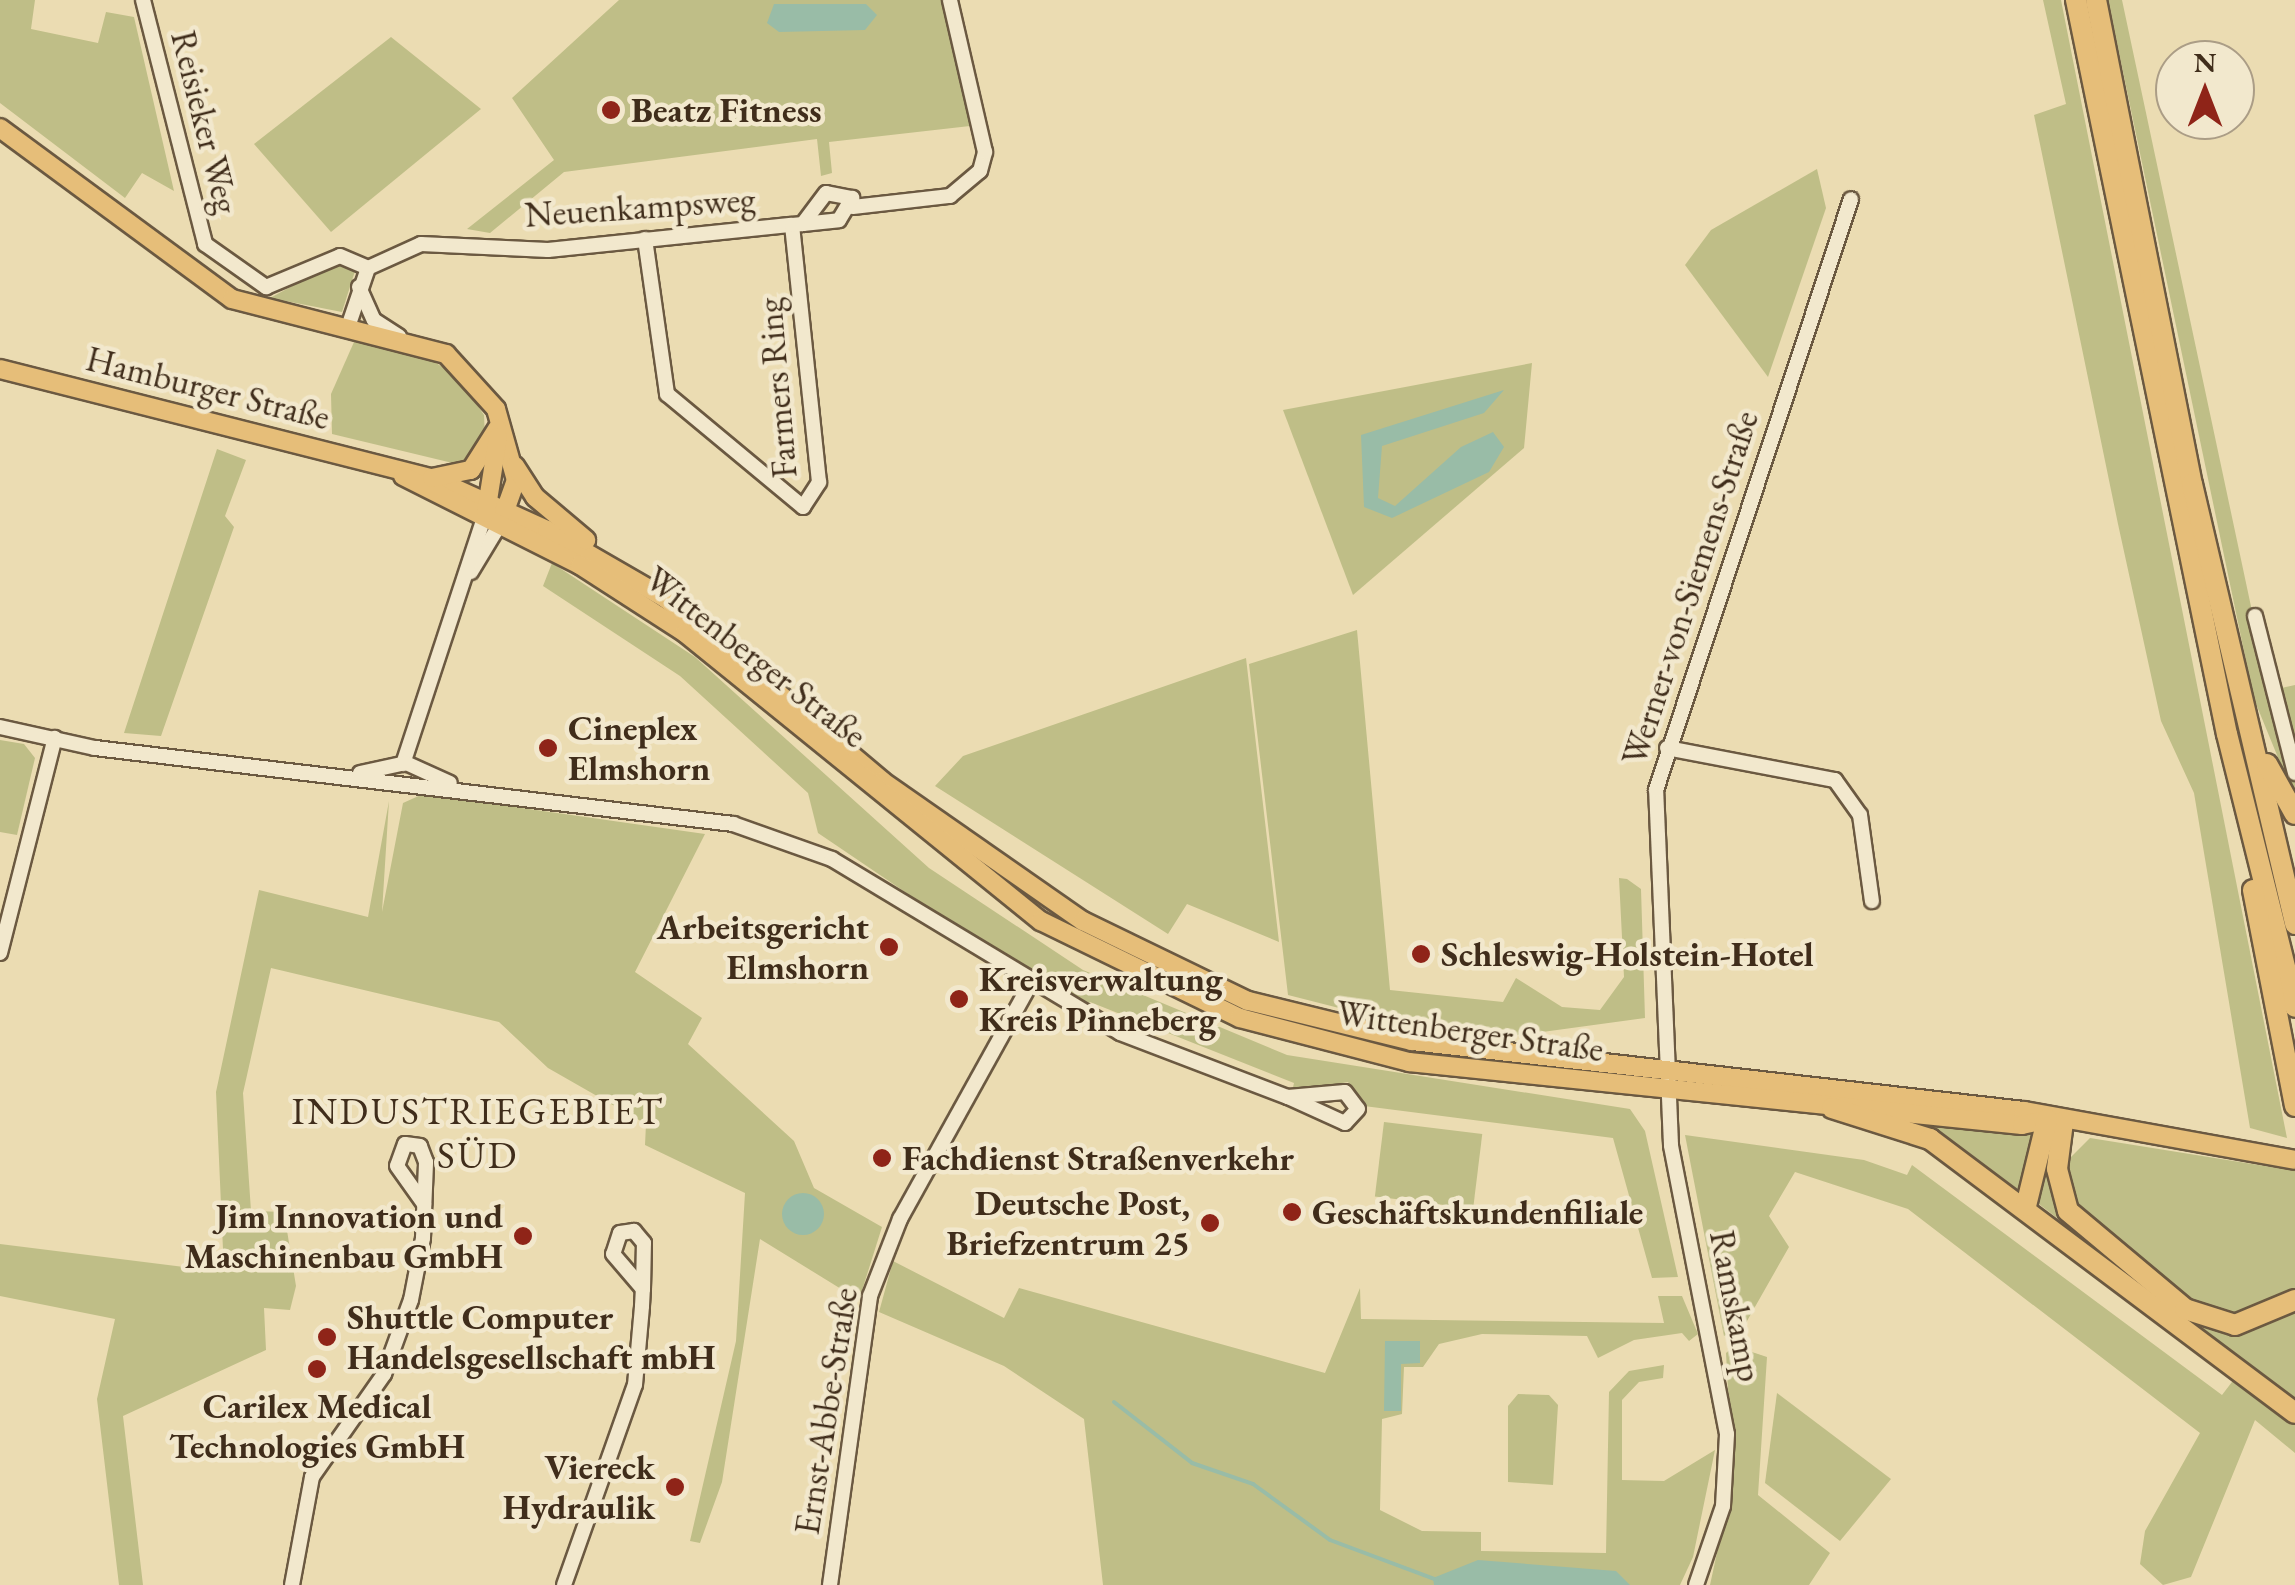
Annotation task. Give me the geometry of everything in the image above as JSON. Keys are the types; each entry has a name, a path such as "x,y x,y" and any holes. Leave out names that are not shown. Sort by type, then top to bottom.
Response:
{"highway":[{"path":"2076,0 2254,845 2295,1007"},
{"path":"2096,0 2248,728 2295,924"},
{"path":"2248,728 2295,814"},
{"path":"2254,845 2258,925 2295,1106"},
{"path":"1832,1108 1930,1139 2026,1206 2295,1412"},
{"path":"2026,1206 2055,1121"},
{"path":"2055,1121 2057,1169 2068,1211 2185,1309 2235,1324 2295,1300"}],"main road":[{"path":"0,128 232,299 347,330 399,336 446,354 478,386 514,465 550,513 638,580"},
{"name":"Hamburger Straße","path":"0,368 432,478 495,514"},
{"path":"478,386 497,429 500,468 495,514"},
{"path":"432,478 471,470 497,429"},
{"path":"495,514 514,465"},
{"name":"Hamburger Straße","path":"398,472 495,514"},
{"name":"Wittenberger Straße","path":"495,514 638,580 882,780 1083,922 1172,969 1354,1032 1672,1066 2276,1154 2295,1160"},
{"name":"Wittenberger Straße","path":"495,514 685,633 1041,921 1162,986 1240,1018 1394,1059 1832,1108 2055,1121"}],"street":[{"name":"Reisieker Weg","path":"143,0 205,244 266,287 340,256 368,268"},
{"name":"Neuenkampsweg","path":"368,268 421,244 548,250 840,220 853,207 950,196 980,171 985,152 950,0"},
{"name":"Neuenkampsweg","path":"797,225 834,189 853,207"},
{"name":"Werner-von-Siemens-Straße","path":"1672,1066 1654,827 1666,748 1850,199"},
{"name":"Farmers Ring","path":"644,240 667,394 803,507 818,482 797,225"},
{"path":"347,330 368,268"},
{"path":"359,286 374,320 399,336"},
{"path":"407,773 420,720 470,573 495,514"},
{"path":"2256,616 2295,773"},
{"path":"0,727 55,738 351,774 407,773 470,790 715,820 793,843 1030,984 1161,1052 1288,1097"},
{"path":"0,952 55,738"},
{"path":"1666,748 1835,780 1860,815 1872,901"},
{"name":"Ernst-Abbe-Straße","path":"830,1585 870,1296 900,1218 1030,984"},
{"name":"Ramskamp","path":"1672,1066 1672,1145 1727,1434 1723,1506 1696,1585"},
{"path":"292,1585 312,1478 400,1340 424,1204"},
{"path":"564,1585 630,1404 643,1289"},
{"name":"Ramskamp","path":"1706,1585 1707,1556"}],"shaded area":[{"path":"0,0 35,0 31,29 98,43 106,12 134,17 174,191 142,173 125,198 0,103"},
{"path":"619,0 944,0 970,126 829,142 832,173 821,176 817,139 564,172 490,233 467,229 554,160 512,98"},
{"path":"2043,0 2061,0 2287,1138 2250,1128 2194,793 2161,721 2118,524 2034,115 2066,104"},
{"path":"2108,0 2122,0 2269,691 2295,685 2295,799 2254,699"},
{"path":"774,4 866,4 877,15 865,30 779,32 767,23"},
{"path":"391,37 481,109 331,232 254,144"},
{"path":"1817,169 1826,208 1768,377 1685,265 1711,230"},
{"path":"335,263 355,271 342,312 270,298"},
{"path":"354,342 424,355 459,378 484,415 485,437 465,466 332,434 331,394"},
{"path":"1532,363 1524,448 1353,595 1283,410"},
{"path":"1504,390 1484,413 1382,446 1378,498 1395,506 1461,447 1493,432 1504,447 1489,472 1392,518 1364,507 1361,435"},
{"path":"217,449 246,460 225,516 234,527 161,736 124,733"},
{"path":"552,563 695,657 929,868 1083,970 1287,1055 1630,1109 1645,1131 1678,1277 1652,1278 1613,1138 1364,1106 1348,1082 1292,1092 1294,1083 1090,1002 1085,1009 1032,978 818,833 808,793 680,676 543,586"},
{"path":"1357,630 1390,990 1503,1002 1516,978 1562,1007 1600,1010 1624,977 1619,878 1641,889 1645,1018 1521,1035 1394,1022 1288,995 1249,664"},
{"path":"1246,658 1279,942 1187,904 1168,934 935,786 963,756"},
{"path":"0,740 24,744 35,758 17,835 0,832"},
{"path":"423,794 705,834 635,972 702,1018 688,1044 794,1141 814,1188 882,1227 859,1300 760,1239 722,1482 700,1543 690,1541 736,1341 745,1193 645,1145 646,1124 548,1068 499,1022 271,968 243,1093 251,1211 284,1212 296,1286 290,1310 264,1308 266,1350 123,1416 143,1585 119,1585 97,1399 115,1319 0,1296 0,1244 224,1272 216,1092 259,890 368,917 389,801 382,912 403,803"},
{"path":"1384,1122 1482,1134 1473,1209 1375,1196"},
{"path":"1910,1122 2033,1130 2041,1135 2025,1195"},
{"path":"1685,1135 1864,1160 1907,1175 1912,1165 2222,1395 2235,1378 2295,1422 2295,1453 2255,1420 2191,1577 2163,1585 2140,1564 2145,1531 2200,1433 1908,1209 1795,1172 1769,1216 1789,1247 1743,1328 1724,1336"},
{"path":"2090,1138 2295,1171 2295,1292 2231,1320 2198,1308 2074,1201 2067,1161"},
{"path":"2047,1162 2065,1216 2231,1328 2258,1326 2295,1307 2295,1401 2035,1201"},
{"path":"803,1193 818,1199 824,1214 818,1229 803,1235 788,1229 782,1214 788,1199"},
{"path":"893,1261 1004,1318 1019,1288 1325,1373 1360,1288 1361,1319 1664,1323 1658,1296 1682,1296 1698,1334 1689,1341 1682,1333 1634,1340 1598,1358 1587,1336 1482,1334 1439,1344 1423,1367 1404,1367 1402,1414 1382,1419 1380,1510 1422,1531 1481,1532 1481,1551 1606,1553 1609,1392 1629,1371 1664,1365 1663,1378 1639,1382 1622,1400 1622,1480 1664,1481 1715,1450 1693,1557 1680,1585 1103,1585 1084,1419 1004,1366 879,1312"},
{"path":"1385,1341 1420,1341 1420,1363 1401,1364 1401,1411 1384,1411"},
{"path":"1734,1346 1767,1357 1758,1495 1830,1553 1809,1585 1710,1585 1733,1479 1726,1353"},
{"path":"1777,1393 1891,1479 1840,1541 1765,1483"},
{"path":"1518,1394 1549,1395 1558,1405 1553,1485 1508,1482 1508,1406"},
{"path":"1478,1560 1616,1571 1630,1585 1434,1585 1433,1578"}],"waterway":[{"path":"1114,1402 1192,1463 1253,1484 1330,1540 1437,1580"}],"place":[{"name":"Beatz Fitness","path":"611,110"},
{"name":"Cineplex Elmshorn","path":"548,748"},
{"name":"Arbeitsgericht Elmshorn","path":"889,947"},
{"name":"Schleswig-Holstein-Hotel","path":"1421,954"},
{"name":"Kreisverwaltung Kreis Pinneberg","path":"959,999"},
{"name":"Fachdienst Straßenverkehr","path":"882,1158"},
{"name":"Geschäftskundenfiliale","path":"1292,1212"},
{"name":"Deutsche Post, Briefzentrum 25","path":"1210,1223"},
{"name":"Jim Innovation und Maschinenbau GmbH","path":"523,1236"},
{"name":"Shuttle Computer Handelsgesellschaft mbH","path":"327,1337"},
{"name":"Carilex Medical Technologies GmbH","path":"317,1369"},
{"name":"Viereck Hydraulik","path":"675,1487"}],"district":[{"name":"INDUSTRIEGEBIET SÜD","path":"478,1133"}]}
